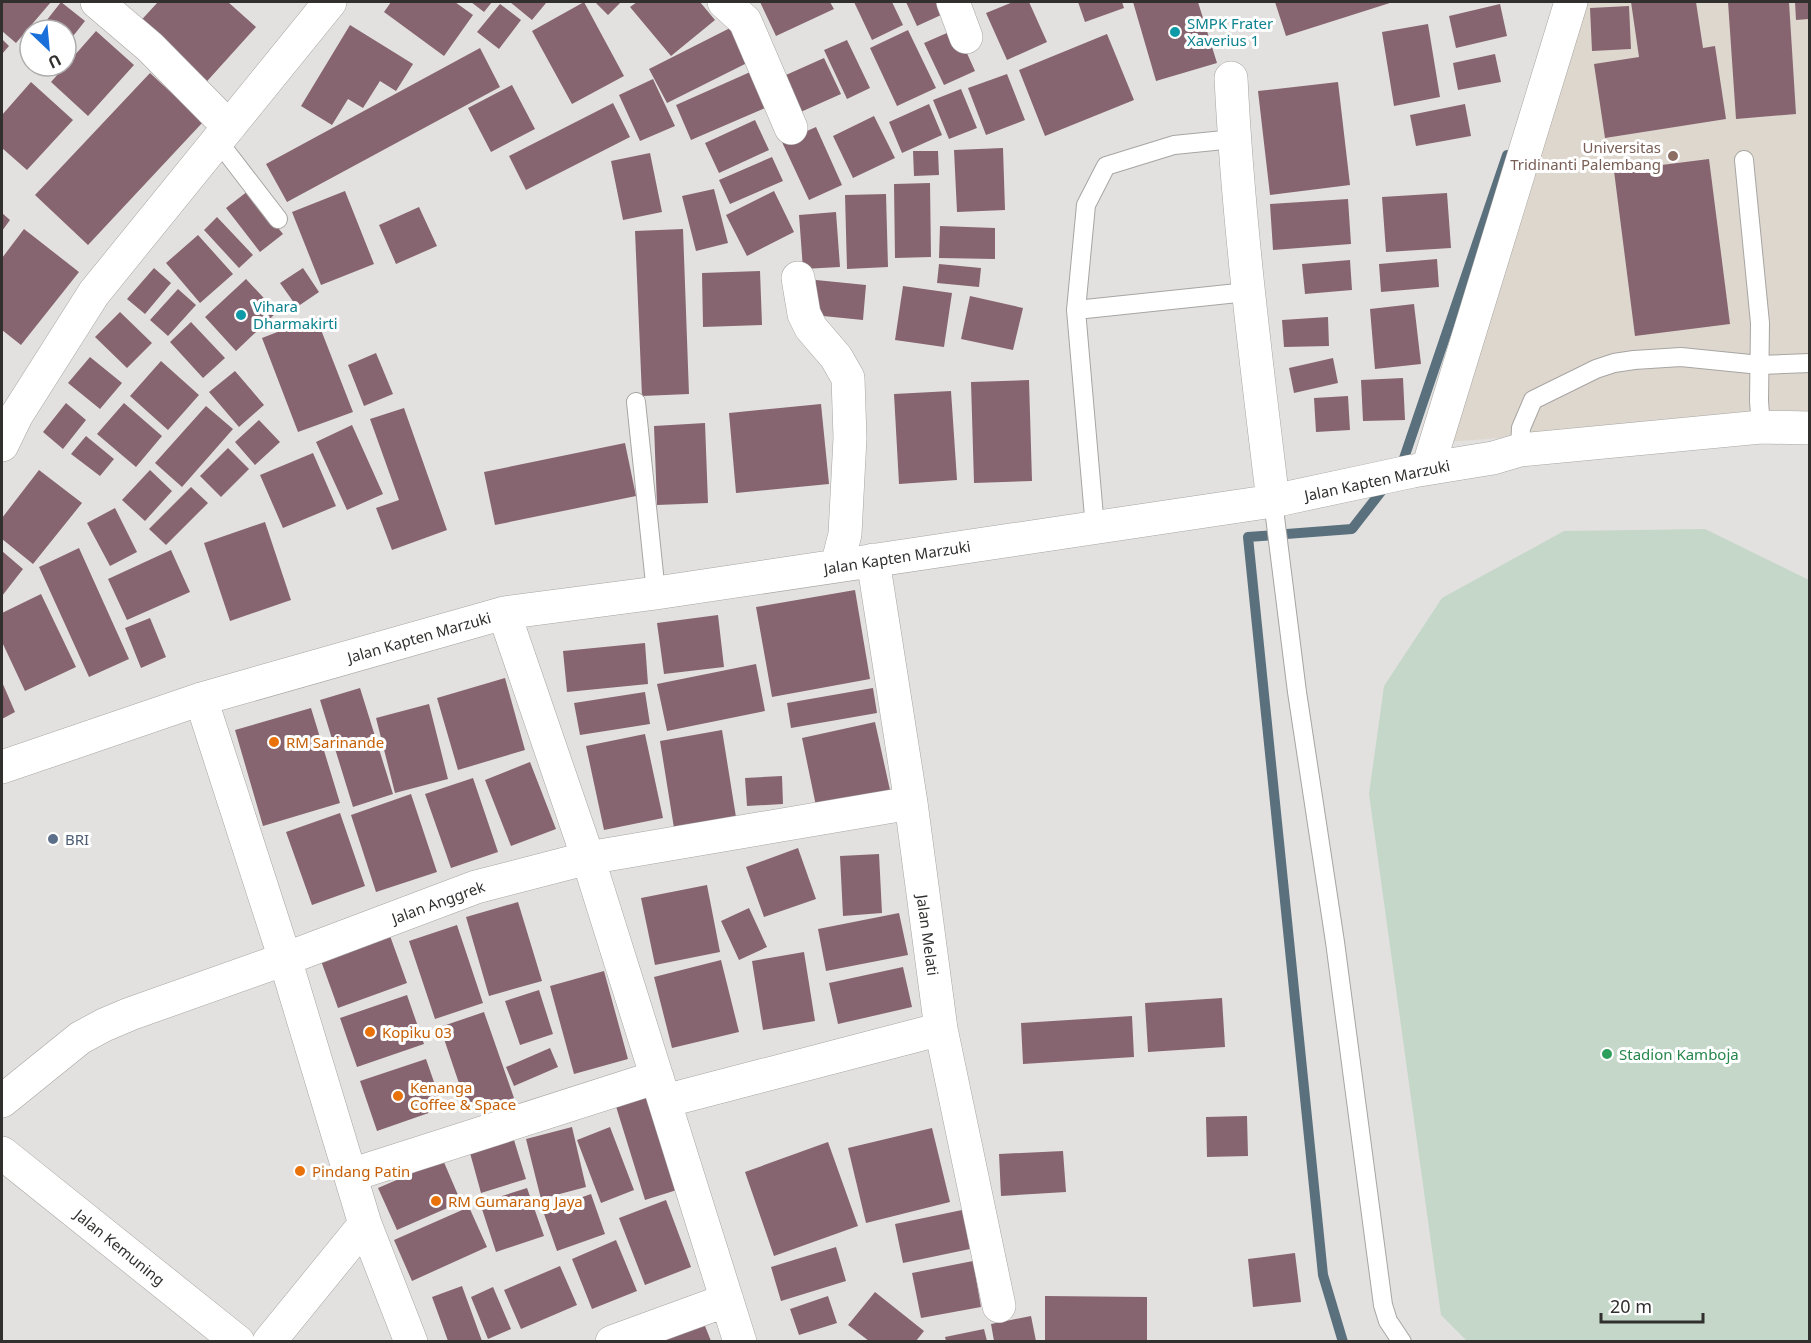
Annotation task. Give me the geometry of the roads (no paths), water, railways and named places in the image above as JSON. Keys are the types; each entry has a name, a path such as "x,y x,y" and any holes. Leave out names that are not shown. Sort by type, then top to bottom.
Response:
{"street":[{"path":"97,2 150,47 223,134"},
{"path":"2,445 9,406 94,293 330,2"},
{"path":"724,2 745,21 791,128"},
{"path":"953,2 966,37"},
{"path":"1420,470 1571,2"},
{"path":"1231,78 1247,292 1274,510"},
{"path":"798,278 804,314 811,328 836,357 848,378 850,438 845,534 837,566"},
{"name":"Jalan Kapten Marzuki","path":"2,767 201,699 504,613 657,593 1095,528 1274,510 1378,479 1494,458 1520,450 1761,427 1809,428"},
{"name":"Jalan Melati","path":"873,560 941,1029 999,1306"},
{"path":"504,613 588,858 740,1341"},
{"path":"201,699 285,959 365,1224 411,1341"},
{"name":"Jalan Anggrek","path":"2,1101 80,1038 104,1025 476,887 588,858 910,803"},
{"path":"351,1175 661,1089 941,1029"},
{"name":"Jalan Kemuning","path":"2,1153 238,1341"},
{"path":"268,1341 365,1224"},
{"path":"612,1341 727,1300"}],"lane":[{"path":"223,134 278,219"},
{"path":"1095,528 1076,310 1086,205 1106,166 1174,145 1234,139"},
{"path":"1744,160 1760,323 1761,427"},
{"path":"1076,310 1247,292"},
{"path":"1520,450 1521,429 1533,400 1596,369 1614,363 1681,357 1760,365 1809,363"},
{"path":"636,402 657,593"},
{"path":"1274,510 1297,692 1335,942 1383,1305 1388,1321 1401,1341"}],"waterway":[{"path":"1401,467 1507,155"},
{"path":"1343,1342 1323,1275 1248,537 1352,529 1387,484"}],"place":[{"name":"SMPK Frater Xaverius 1","path":"1175,32"},
{"name":"Universitas Tridinanti Palembang","path":"1673,156"},
{"name":"Vihara Dharmakirti","path":"241,315"},
{"name":"RM Sarinande","path":"274,742"},
{"name":"BRI","path":"53,839"},
{"name":"Kopiku 03","path":"370,1032"},
{"name":"Stadion Kamboja","path":"1607,1054"},
{"name":"Kenanga Coffee & Space","path":"398,1096"},
{"name":"Pindang Patin","path":"300,1171"},
{"name":"RM Gumarang Jaya","path":"436,1201"}]}
